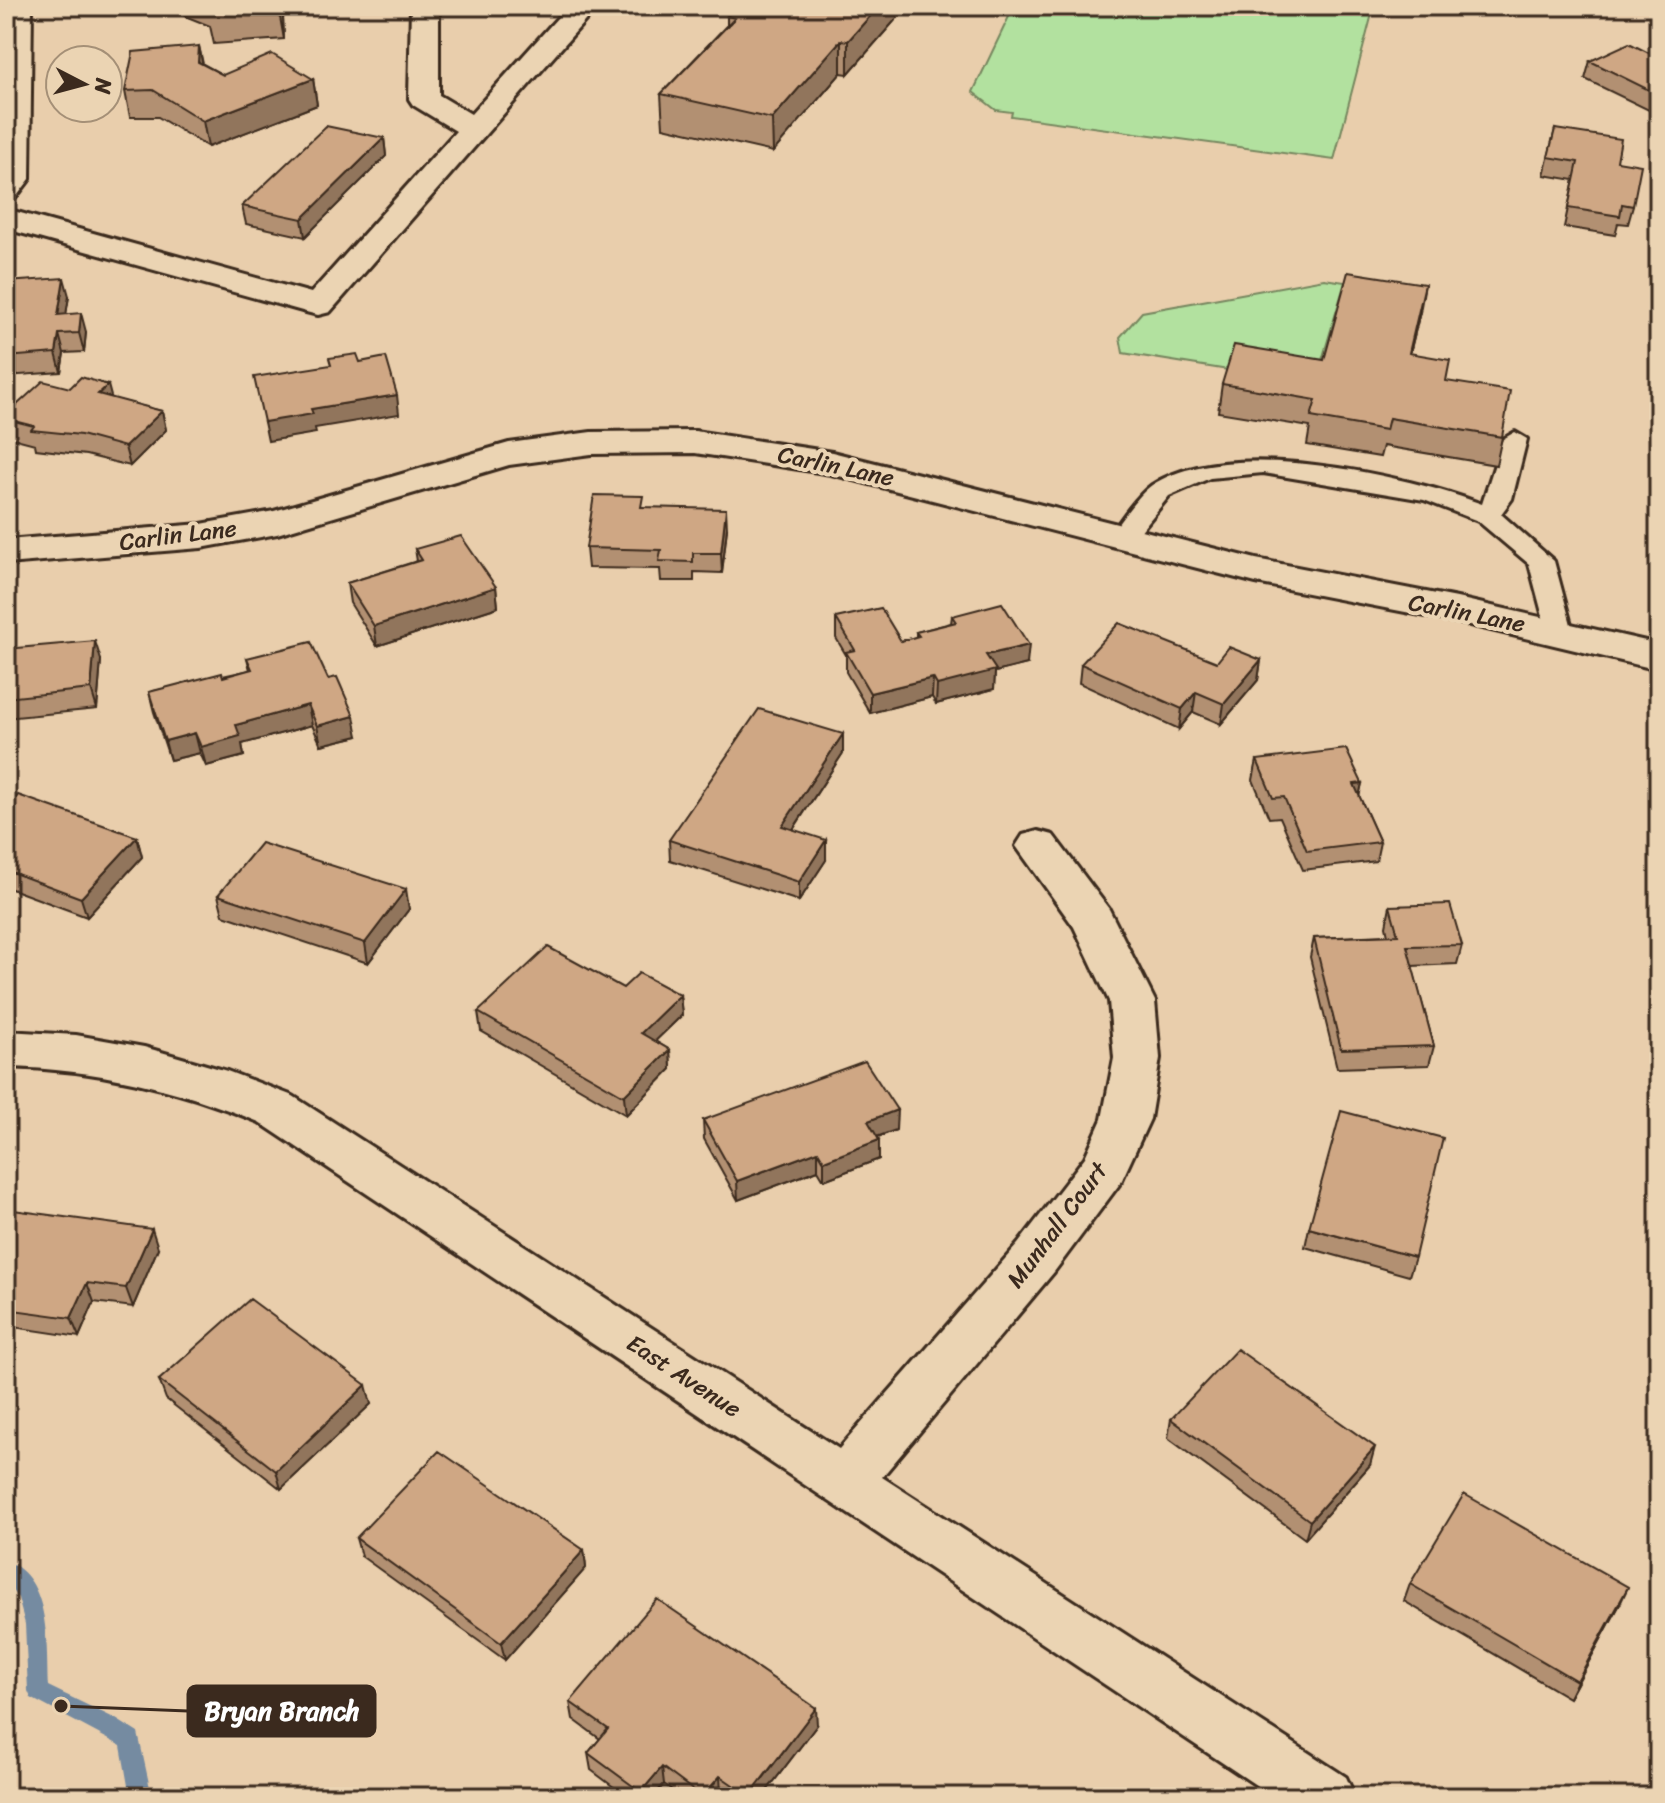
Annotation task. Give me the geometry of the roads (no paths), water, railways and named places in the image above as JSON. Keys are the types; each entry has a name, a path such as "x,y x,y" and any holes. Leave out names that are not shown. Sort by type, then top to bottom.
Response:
{"street":[{"path":"425,6 424,99 474,129"},
{"path":"6,219 318,305 584,6"},
{"name":"Carlin Lane","path":"6,552 201,536 307,514 460,466 509,454 644,440 750,448 832,463 1256,571 1560,632 1659,657"},
{"name":"Munhall Court","path":"845,1481 1036,1258 1104,1168 1126,1119 1137,1058 1132,1001 1093,920 1038,846"},
{"name":"East Avenue","path":"6,1049 117,1057 204,1079 276,1109 1325,1797"}],"lane":[{"path":"6,195 19,179 22,6"},
{"path":"1487,515 1499,499 1515,439"},
{"path":"1122,537 1160,491 1205,471 1263,466 1429,493 1487,515 1541,561 1560,632"}],"waterway":[{"path":"6,1570 18,1581 32,1608 38,1691 131,1740 141,1797"}],"place":[{"name":"Bryan Branch","path":"61,1706"}]}
